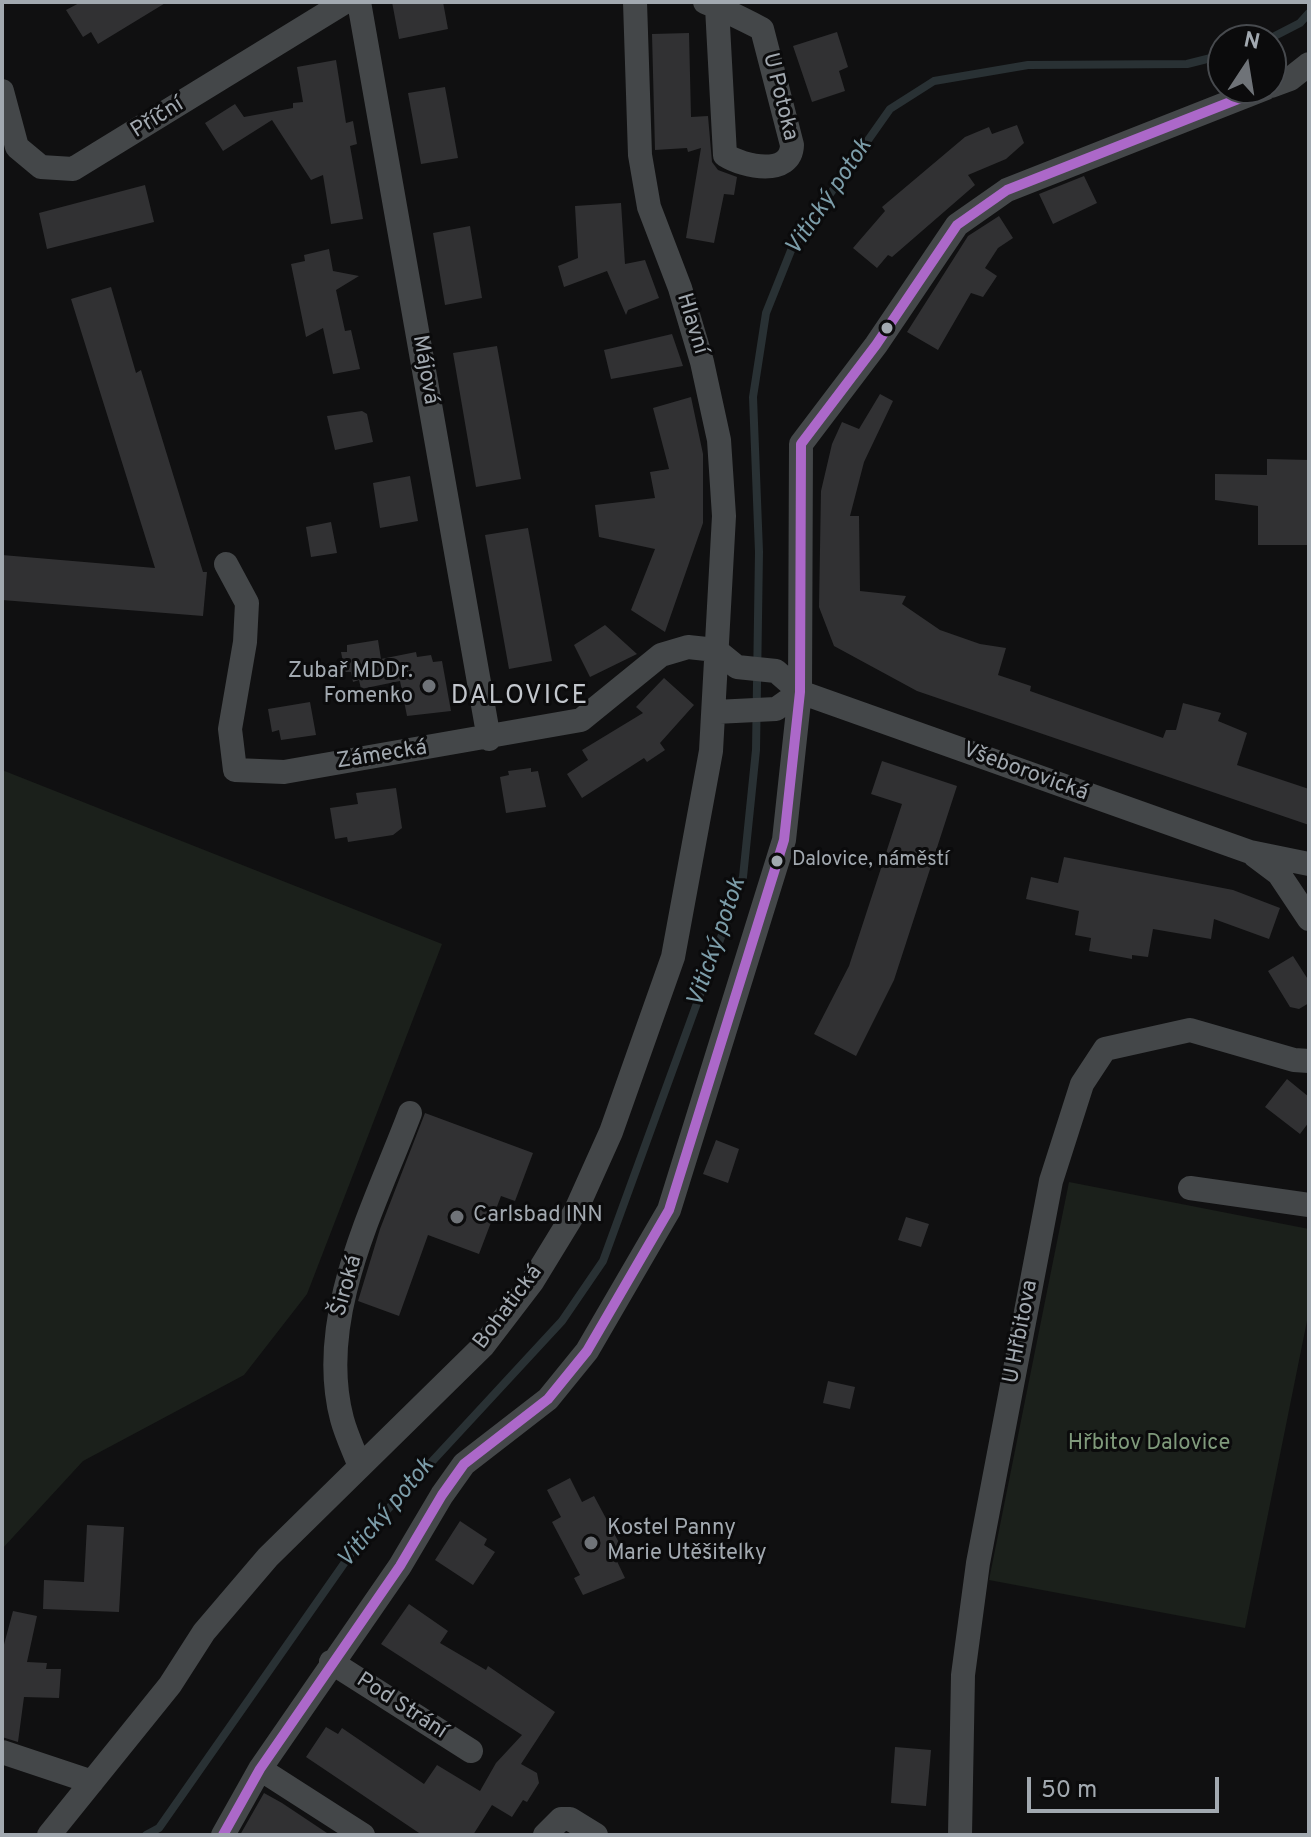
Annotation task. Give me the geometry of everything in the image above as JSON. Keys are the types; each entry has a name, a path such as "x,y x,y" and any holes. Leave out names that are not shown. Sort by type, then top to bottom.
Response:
{"street":[{"name":"Příční","path":"2,91 17,147 41,167 73,169 345,2"},
{"name":"Májová","path":"359,2 489,739"},
{"name":"Hlavní","path":"635,2 640,155 649,207 680,288 702,362 719,440 724,516 716,650"},
{"name":"U Potoka","path":"711,4 762,29 792,145 792,153 785,161 768,167 738,163 725,155 711,4"},
{"name":"Pod Strání","path":"1287,80 1309,64"},
{"name":"Pod Strání","path":"223,1835 260,1769 400,1566 464,1464 548,1399 587,1351 669,1210 784,840 800,692 801,444 876,345 957,225 1007,190 1225,104"},
{"name":"Zámecká","path":"226,564 247,603 245,642 230,729 235,770 284,772 489,739 581,720 661,655 688,647 716,650"},
{"path":"716,650 737,667 776,671 800,692 776,709 725,711"},
{"name":"Bohatická","path":"49,1835 170,1685 204,1632 268,1557 359,1464 483,1346 532,1282 576,1210 611,1132 673,957 725,711 716,650"},
{"name":"Všeborovická","path":"800,692 1250,852 1309,864"},
{"name":"Všeborovická","path":"1250,852 1279,874 1309,919"},
{"name":"U Hřbitova","path":"960,1835 963,1675 978,1563 1051,1181 1082,1084 1105,1049 1190,1030 1309,1061"},
{"name":"Široká","path":"359,1464 341,1417 335,1340 341,1296 410,1113"},
{"path":"1190,1188 1309,1205"},
{"name":"Pod Strání","path":"331,1662 471,1751"},
{"path":"2,1752 92,1782"},
{"path":"260,1769 363,1835"},
{"path":"545,1835 561,1819 570,1819 596,1835"}],"green space":[{"path":"2,770 442,944 307,1294 244,1375 83,1461 2,1549"},
{"name":"Hřbitov Dalovice","path":"1069,1182 1309,1229 1309,1311 1245,1628 989,1580"}],"building":[{"path":"81,2 167,2 98,44 91,32 83,37 66,10"},
{"path":"392,2 443,2 448,29 399,39"},
{"path":"837,32 848,67 839,71 845,91 812,102 793,46"},
{"path":"689,33 691,117 708,116 712,162 718,170 737,177 734,195 724,194 714,243 686,238 701,148 688,152 687,148 655,150 652,34"},
{"path":"336,60 346,123 353,121 357,144 350,146 363,219 331,224 323,175 311,180 272,120 223,151 205,123 235,104 244,117 293,108 293,103 303,102 297,67"},
{"path":"445,87 458,158 421,164 408,93"},
{"path":"1017,125 1024,143 1006,159 968,175 975,185 892,257 888,255 877,268 853,248 885,211 882,207 965,137 989,127 992,134"},
{"path":"1084,176 1097,203 1053,224 1039,194"},
{"path":"145,185 154,222 47,249 39,213"},
{"path":"621,203 625,264 645,260 659,298 628,310 626,315 607,271 564,287 558,266 578,258 575,206"},
{"path":"999,216 1013,238 998,248 985,268 997,276 983,297 971,293 938,350 907,332 968,236"},
{"path":"470,226 482,298 445,305 433,233"},
{"path":"329,249 333,271 359,276 336,290 345,331 351,330 360,369 333,374 323,328 306,337 291,264 305,261 304,255"},
{"path":"111,287 136,373 141,370 203,572 207,572 203,616 2,600 2,555 155,568 71,299"},
{"path":"672,334 683,366 611,379 604,350"},
{"path":"497,346 521,479 476,487 453,353"},
{"path":"880,394 893,401 864,462 850,516 859,516 860,591 906,596 902,604 940,630 980,644 1006,648 998,675 1031,686 1030,691 1163,738 1166,730 1176,730 1183,703 1221,713 1218,721 1247,733 1237,765 1309,789 1309,825 917,691 834,646 819,607 821,491 832,444 842,422 859,429"},
{"path":"691,397 703,454 703,523 665,632 631,610 655,549 599,537 595,505 655,498 650,472 669,469 653,408"},
{"path":"362,411 367,414 373,442 335,450 327,416"},
{"path":"1267,459 1309,460 1309,545 1258,545 1258,506 1215,500 1215,474 1267,475"},
{"path":"410,476 418,521 380,528 373,483"},
{"path":"331,522 337,553 311,557 306,527"},
{"path":"528,528 552,661 509,669 485,535"},
{"path":"605,625 637,654 590,677 574,645"},
{"path":"378,640 381,659 416,652 417,657 431,655 433,662 442,661 451,711 407,716 400,681 361,689 359,680 353,682 351,672 345,672 341,652 347,652 347,645"},
{"path":"664,678 694,705 660,743 665,750 647,762 644,758 582,798 567,774 588,760 582,750 643,713 636,707"},
{"path":"310,702 316,735 281,740 279,730 272,732 268,709"},
{"path":"882,761 957,786 894,980 856,1056 814,1034 849,966 902,804 871,794"},
{"path":"531,768 531,772 538,771 546,807 506,813 500,777 509,775 508,771"},
{"path":"396,788 402,828 393,835 348,842 347,837 335,839 330,808 358,804 356,793"},
{"path":"1064,857 1233,890 1280,908 1269,939 1214,919 1211,939 1153,929 1148,957 1132,955 1132,959 1089,951 1091,938 1075,935 1079,911 1026,899 1031,877 1058,883"},
{"path":"1293,956 1309,981 1309,1003 1299,1009 1290,1007 1268,971"},
{"path":"1287,1079 1309,1097 1309,1122 1300,1134 1265,1107"},
{"path":"425,1113 533,1153 515,1201 501,1196 479,1254 428,1235 399,1316 358,1301 380,1229"},
{"path":"716,1140 739,1149 728,1183 703,1174"},
{"path":"906,1217 929,1224 921,1247 898,1240"},
{"path":"828,1381 855,1387 850,1409 823,1403"},
{"name":"Kostel Panny Marie Utěšitelky","path":"570,1478 582,1502 594,1496 624,1552 615,1557 625,1578 583,1595 574,1578 580,1575 552,1522 561,1517 547,1490"},
{"path":"460,1521 487,1539 484,1545 495,1552 473,1585 435,1560"},
{"path":"87,1525 124,1527 119,1612 43,1609 44,1580 84,1582"},
{"path":"409,1604 448,1631 440,1643 486,1670 488,1666 555,1712 521,1764 537,1773 539,1783 527,1802 523,1800 512,1817 492,1805 473,1835 422,1835 306,1757 326,1727 338,1734 342,1728 424,1784 437,1765 480,1791 496,1763 522,1735 381,1644"},
{"path":"13,1611 37,1616 27,1662 47,1663 46,1669 61,1669 59,1698 24,1697 18,1742 2,1737 2,1652"},
{"path":"895,1747 931,1750 926,1806 891,1803"},
{"path":"264,1793 282,1803 330,1835 240,1835"}],"waterway":[{"name":"Vitický potok","path":"1287,30 1300,23 1309,13"},
{"name":"Vitický potok","path":"146,1835 159,1828 364,1535 562,1321 603,1261 743,877 756,750 759,552 753,397 766,313 792,248 890,109 934,81 1028,65 1187,64 1207,59"}],"transit line":[{"path":"223,1835 260,1769 400,1566 464,1464 548,1399 587,1351 669,1210 784,840 800,692 801,444 876,345 957,225 1007,190 1225,104"}],"place":[{"name":"Zubař MDDr. Fomenko","path":"429,686"},
{"name":"Dalovice, náměstí","path":"777,861"},
{"name":"Carlsbad INN","path":"457,1217"},
{"name":"Kostel Panny Marie Utěšitelky","path":"591,1543"}],"district":[{"name":"DALOVICE","path":"520,698"}]}
